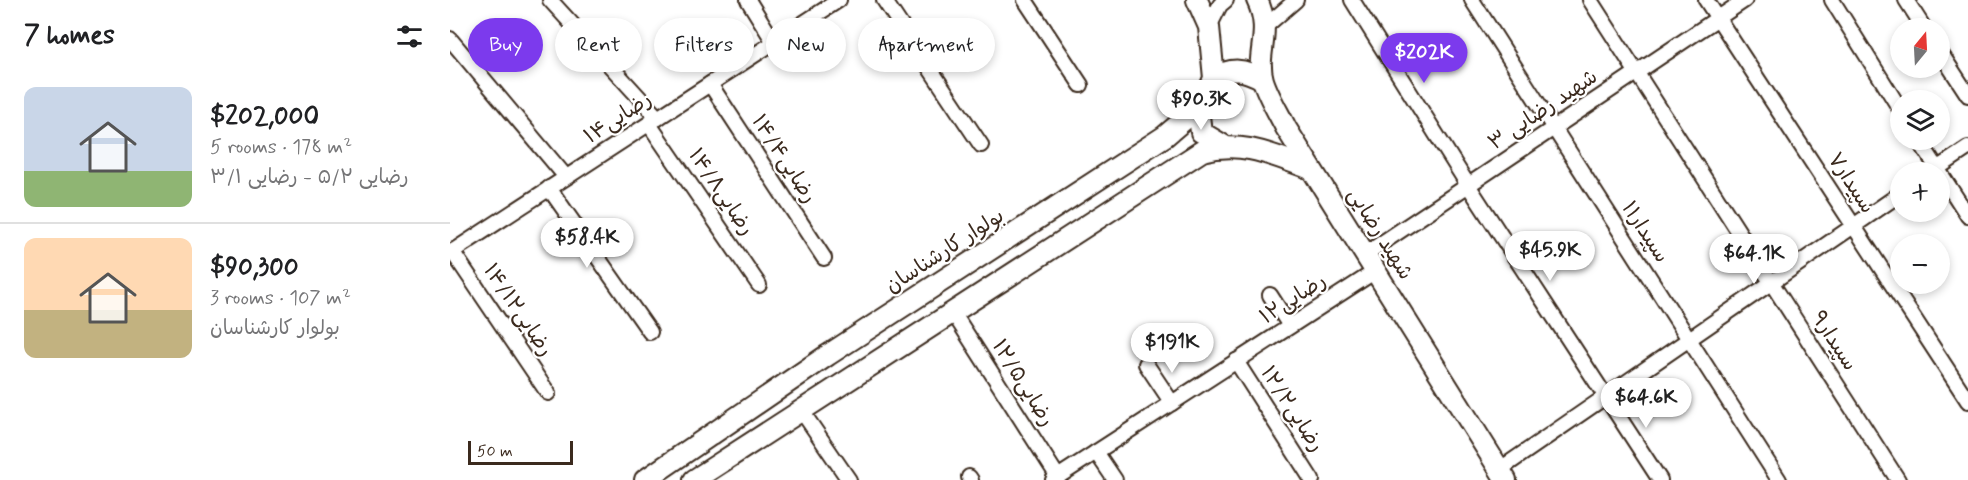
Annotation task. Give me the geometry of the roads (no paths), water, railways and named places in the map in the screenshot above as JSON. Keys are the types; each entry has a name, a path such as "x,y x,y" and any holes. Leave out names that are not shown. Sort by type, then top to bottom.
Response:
{"street":[{"name":"رضایی۱۴/۸","path":"550,0 653,121 759,285"},
{"path":"747,0 766,30"},
{"name":"رضایی۱۴","path":"811,18 839,0"},
{"path":"884,0 981,145"},
{"path":"1025,0 1081,85"},
{"path":"1197,0 1209,27 1214,78 1226,71 1238,69 1262,79 1266,26 1257,0"},
{"path":"1209,27 1220,5 1226,0"},
{"path":"1266,26 1296,0"},
{"path":"1352,0 1468,185 1660,480"},
{"name":"سپیدار۱۱","path":"1472,0 1552,129 1779,480"},
{"name":"سپیدار۹","path":"1590,0 1898,480"},
{"name":"سپیدار۷","path":"1706,0 1968,401"},
{"name":"شهید رضایی ۳","path":"1364,255 1744,0"},
{"path":"1832,0 1890,93"},
{"path":"1906,0 1918,18"},
{"path":"450,39 566,177"},
{"name":"رضایی۱۴","path":"451,252 766,47"},
{"path":"1950,67 1968,95"},
{"name":"بولوار کارشناسان","path":"645,480 828,355 1165,136 1198,108 1207,95 1214,78"},
{"name":"شهید رضایی","path":"1262,79 1286,128 1503,475"},
{"name":"رضایی۱۴/۴","path":"710,84 824,258"},
{"path":"1198,108 1201,132 1207,138 1223,145 1258,150 1311,169"},
{"path":"1258,150 1278,141 1286,128"},
{"path":"1165,136 1181,138 1185,142 1187,153 1183,162"},
{"path":"694,480 1183,162 1202,151 1223,145"},
{"path":"1946,162 1968,147"},
{"path":"549,188 650,332"},
{"path":"1950,192 1968,216"},
{"path":"1503,475 1606,395 1890,201"},
{"name":"رضایی۱۴/۱۲","path":"451,252 548,393"},
{"name":"رضایی۱۲","path":"1056,478 1374,272"},
{"path":"1270,295 1290,326"},
{"name":"رضایی۱۲/۵","path":"952,311 1056,478"},
{"name":"رضایی۱۲/۲","path":"1236,362 1312,480"},
{"path":"1146,364 1172,403"},
{"path":"801,410 849,480"},
{"path":"1096,452 1115,480"}]}
